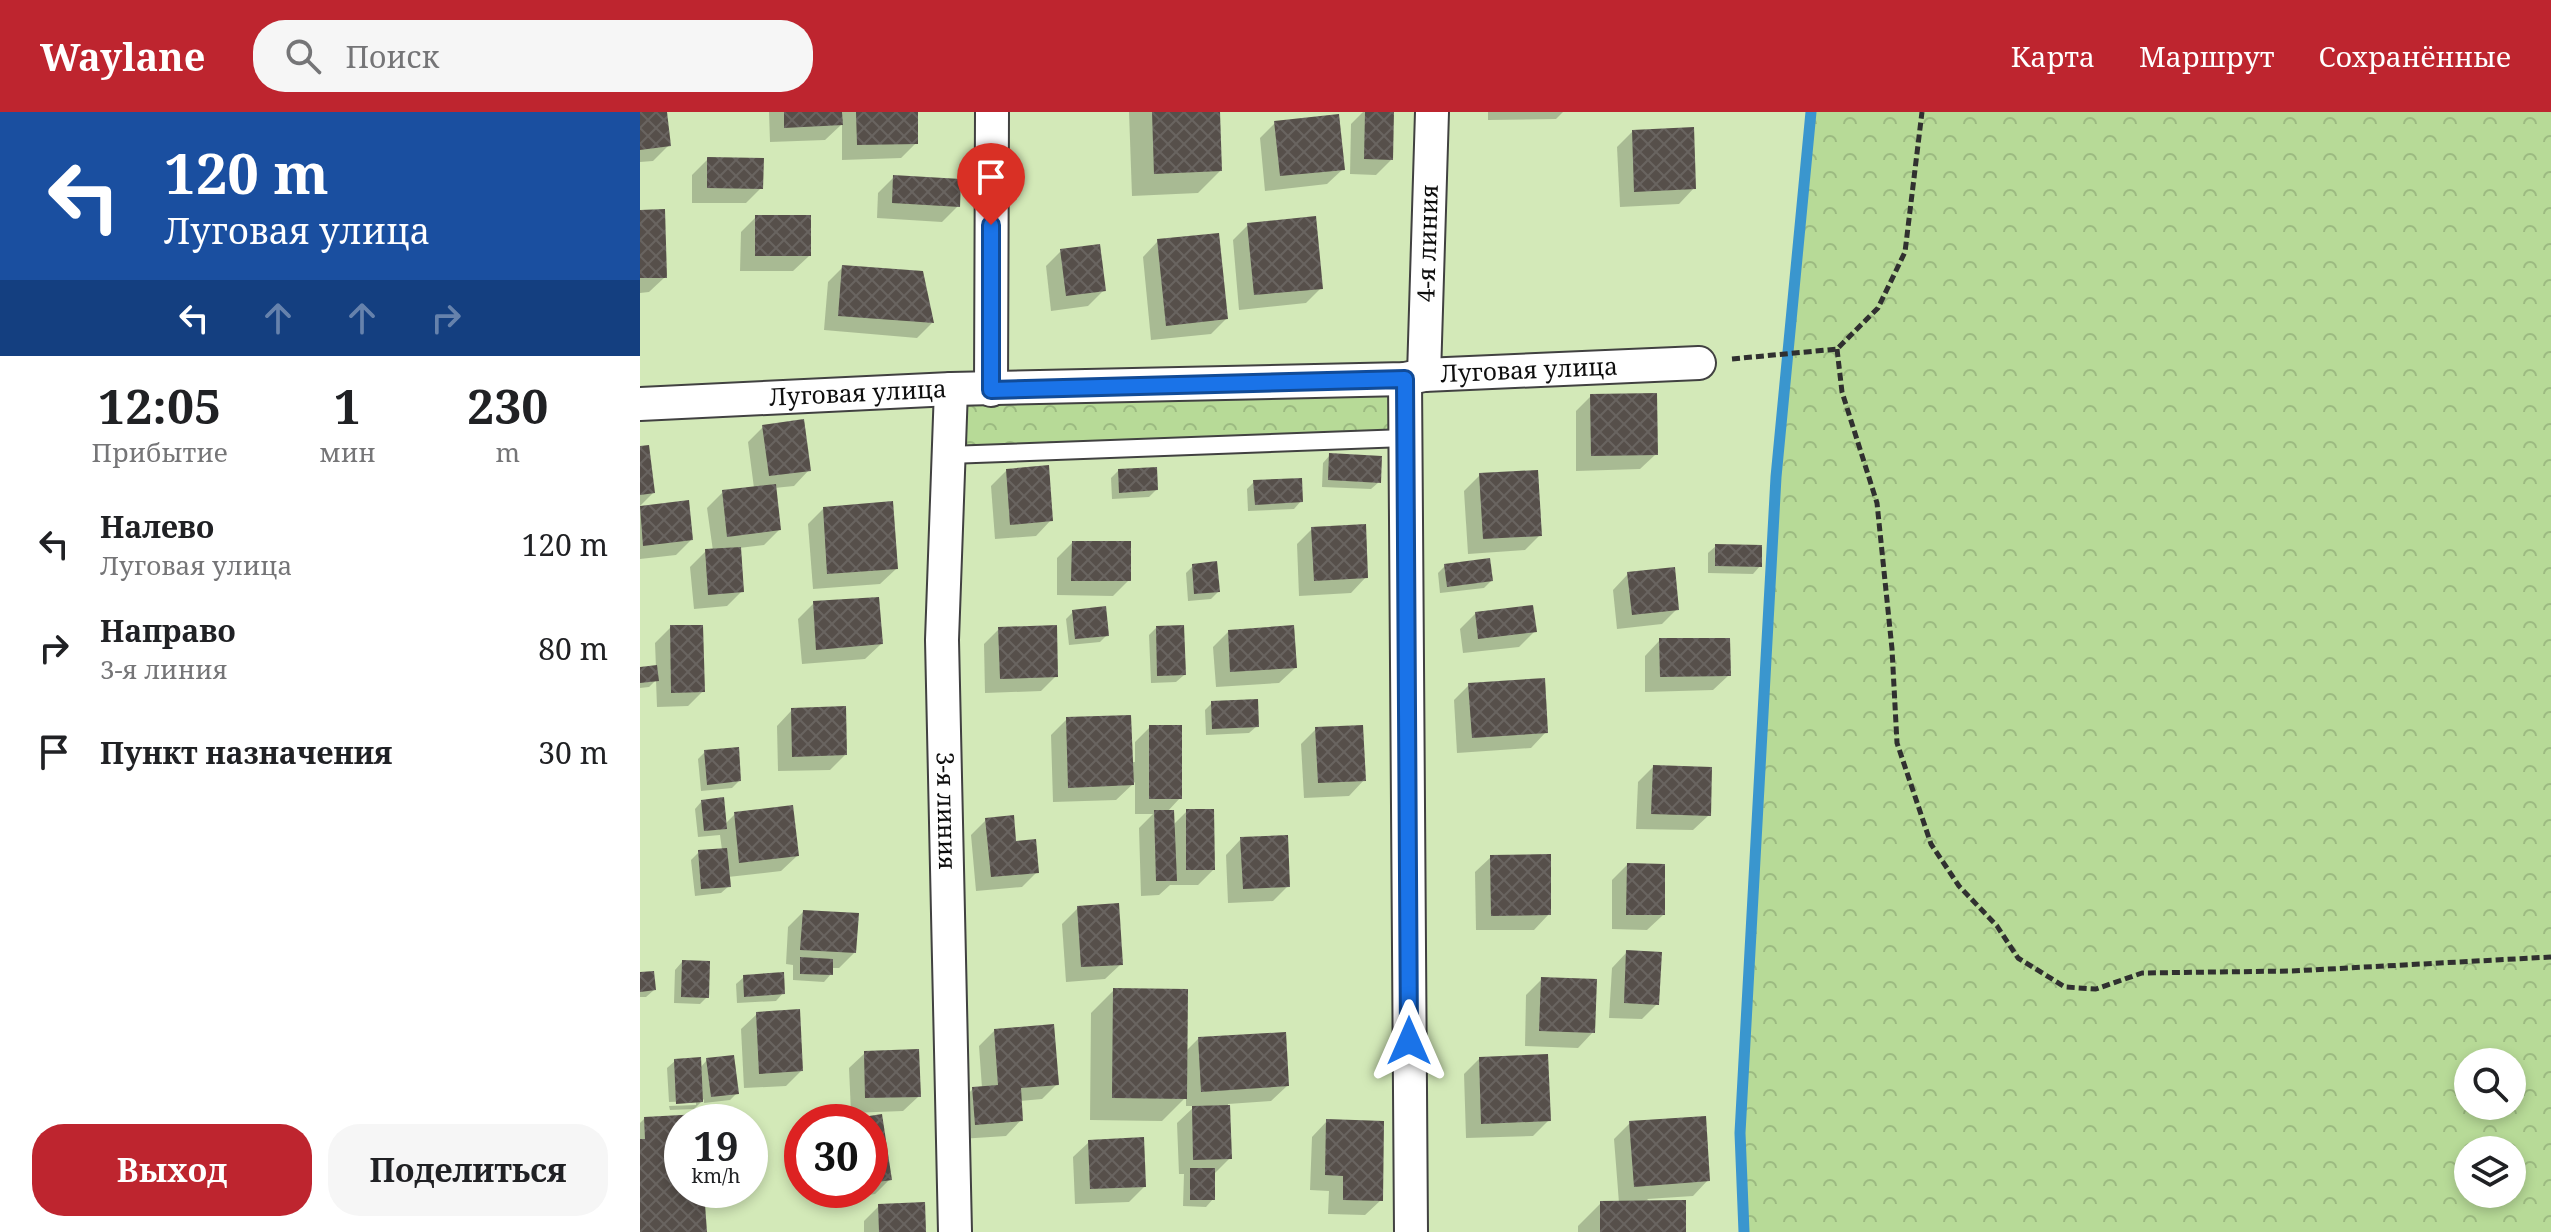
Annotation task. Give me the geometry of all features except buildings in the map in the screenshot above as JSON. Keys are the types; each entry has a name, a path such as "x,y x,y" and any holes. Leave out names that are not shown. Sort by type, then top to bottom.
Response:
{"street":[{"path":"991,390 992,112"},
{"name":"4-я линия","path":"1411,1232 1405,438 1414,377 1432,112"},
{"name":"Луговая улица","path":"640,404 951,389 1414,377 1699,363"},
{"name":"3-я линия","path":"951,389 942,640 955,1232"}],"lane":[{"path":"948,455 1405,438"}],"path":[{"path":"1756,356 1837,349 1878,308 1905,252 1922,112"},
{"path":"1837,349 1842,392 1877,503 1892,649 1897,743 1931,844 1959,886 1997,926 2018,958 2065,987 2096,989 2142,973 2307,971 2551,957"}],"green space":[{"path":"640,112 1812,112 1786,366 1762,751 1741,1123 1745,1232 640,1232","holes":["1397,379 1395,438 948,449 951,396"]},
{"path":"1812,112 2551,112 2551,1232 1745,1232 1741,1123 1786,366"},
{"path":"1397,379 1396,438 948,450 950,396"}],"waterway":[{"path":"1744,1232 1740,1133 1776,477 1811,112"}],"route":[{"path":"991,225 991,390 1405,379 1409,1041"}]}
